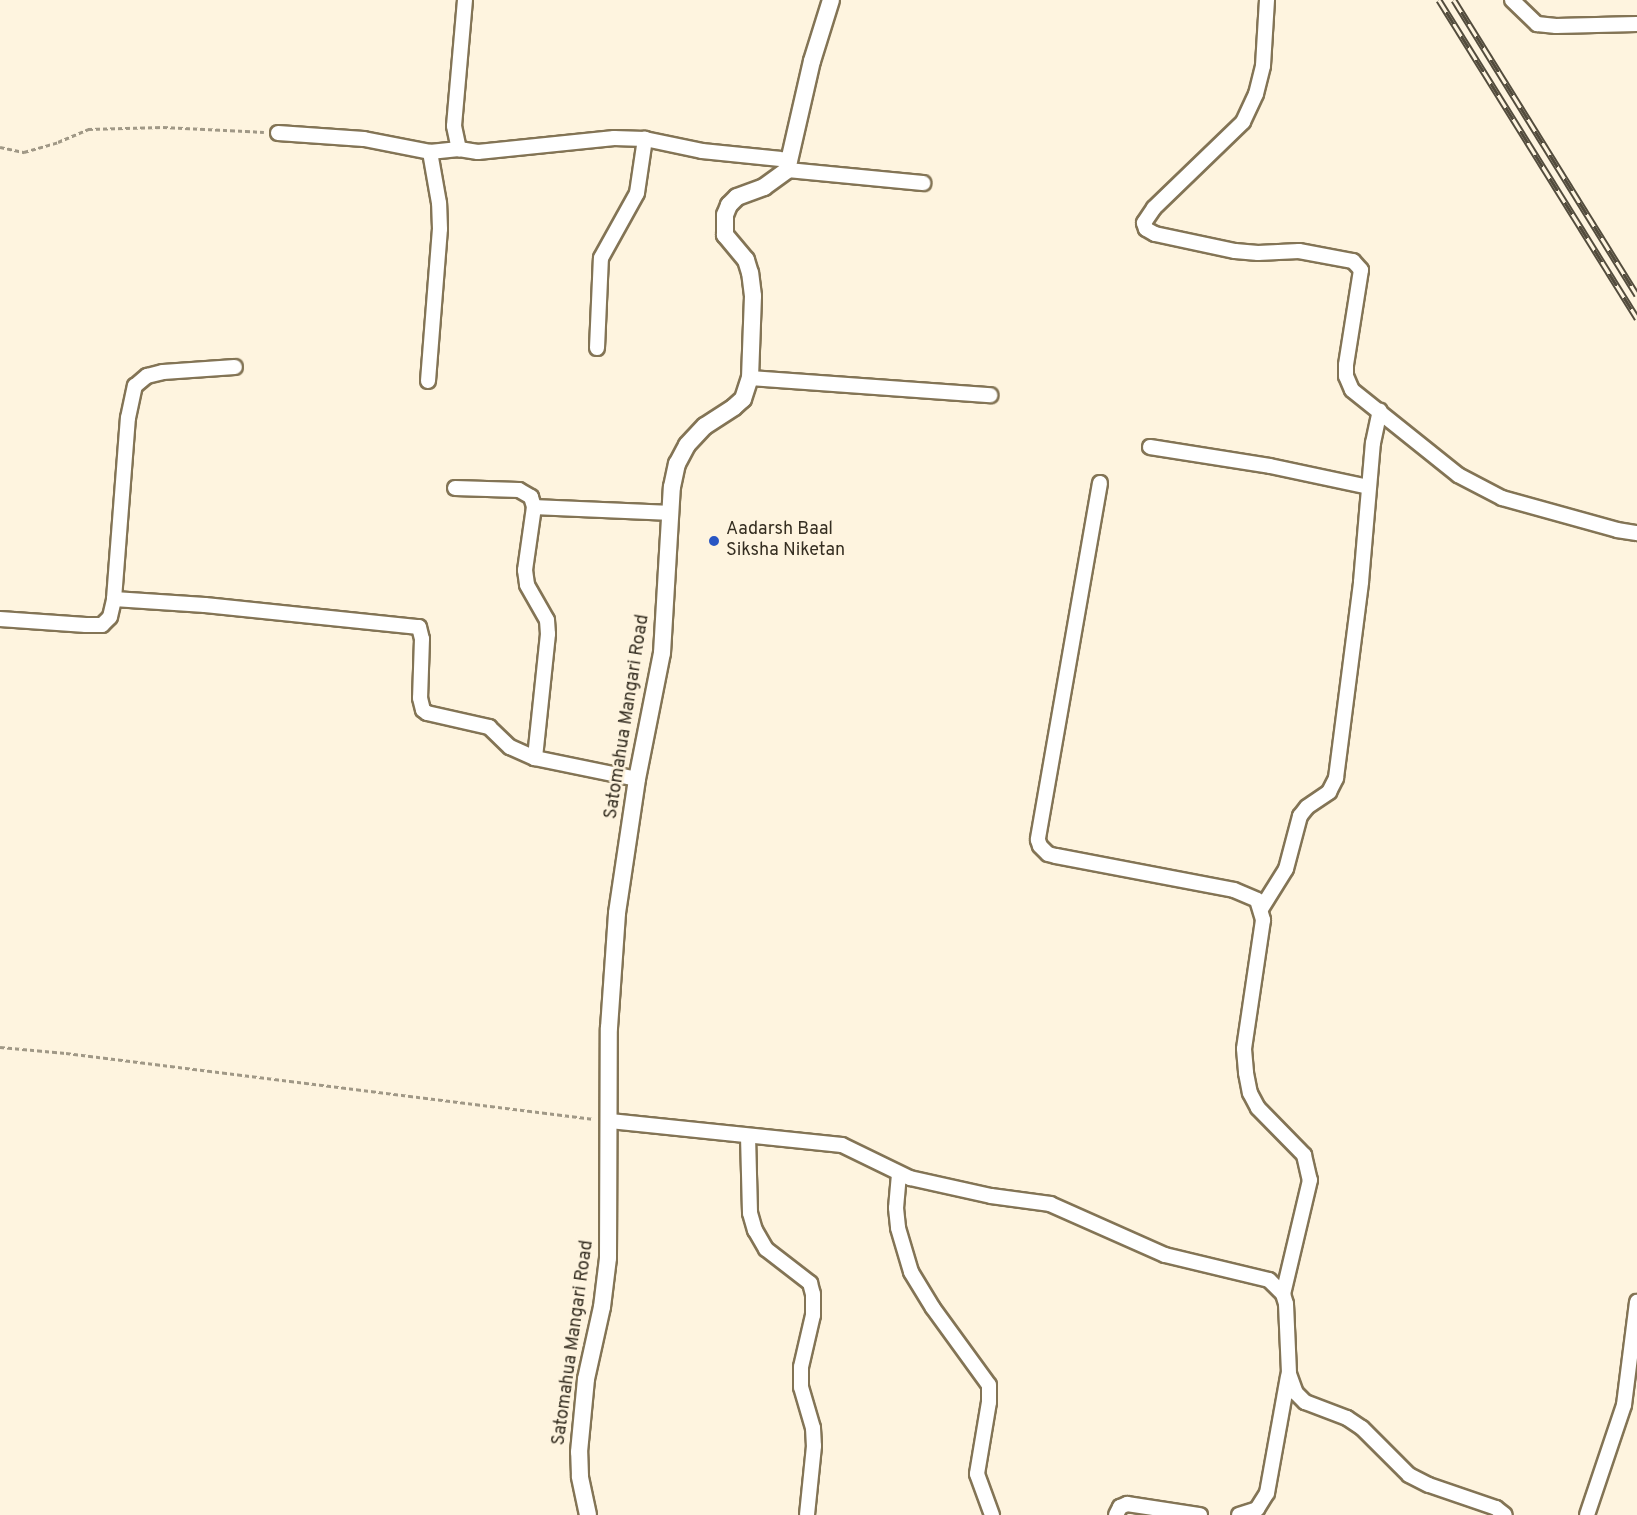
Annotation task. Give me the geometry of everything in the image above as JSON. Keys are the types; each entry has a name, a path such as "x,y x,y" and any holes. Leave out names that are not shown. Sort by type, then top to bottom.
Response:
{"street":[{"path":"459,149 454,126 465,0"},
{"path":"788,165 812,61 831,0"},
{"path":"1268,0 1263,66 1256,94 1243,122 1154,208 1144,223 1146,229 1155,234 1235,251 1258,254 1299,251 1346,258 1359,265 1360,286 1346,376 1352,390 1458,475 1502,498 1617,530 1637,533"},
{"path":"1512,0 1537,24 1556,26 1637,24"},
{"path":"278,133 364,139 430,152 459,149 478,152 591,139 645,139 788,165 923,183"},
{"path":"597,348 601,258 637,193 645,139"},
{"path":"428,381 440,230 439,202 430,152"},
{"name":"Satomahua Mangari Road","path":"588,1515 580,1476 579,1452 586,1379 602,1307 608,1258 609,1028 617,913 637,779 662,652 671,513 677,464 687,445 705,426 734,408 743,399 750,378 753,296 750,273 746,260 725,235 725,215 729,205 737,197 764,187 788,165"},
{"path":"0,619 102,625 110,617 114,599 128,418 135,386 147,376 162,372 235,367"},
{"path":"750,378 990,395"},
{"path":"1261,909 1286,869 1300,816 1307,807 1329,792 1336,778 1361,582 1374,436 1380,411"},
{"path":"1150,447 1270,466 1369,487"},
{"path":"1100,483 1038,840 1040,846 1048,854 1234,890 1257,900 1261,909 1262,934 1244,1049 1246,1073 1250,1093 1258,1108 1304,1155 1310,1180 1283,1294"},
{"path":"455,488 519,490 531,497 534,507 525,570 527,585 547,620 548,634 535,758"},
{"path":"534,507 671,513"},
{"path":"114,599 205,605 419,627 422,639 420,698 423,710 489,728 510,747 535,758 637,779"},
{"path":"610,1121 842,1145 899,1174 944,1187 1050,1204 1165,1255 1269,1280 1283,1294 1286,1304 1289,1374 1267,1493 1257,1509 1239,1515"},
{"path":"748,1136 750,1213 755,1230 766,1249 810,1283 813,1294 813,1315 801,1367 801,1387 813,1428 814,1446 807,1515"},
{"path":"899,1174 896,1208 898,1228 911,1272 933,1308 989,1385 989,1402 977,1474 992,1515"},
{"path":"1587,1515 1624,1405 1637,1302"},
{"path":"1289,1374 1296,1393 1305,1402 1347,1418 1408,1474 1429,1485 1496,1508 1505,1515"},
{"path":"1116,1515 1120,1507 1127,1504 1200,1515"}],"path":[{"path":"0,147 24,152 58,142 88,129 164,127 278,133"},
{"path":"0,1047 66,1053 610,1121"}],"railway":[{"path":"1439,0 1637,318"},
{"path":"1454,0 1637,295"}],"place":[{"name":"Aadarsh Baal Siksha Niketan","path":"714,541"}]}
